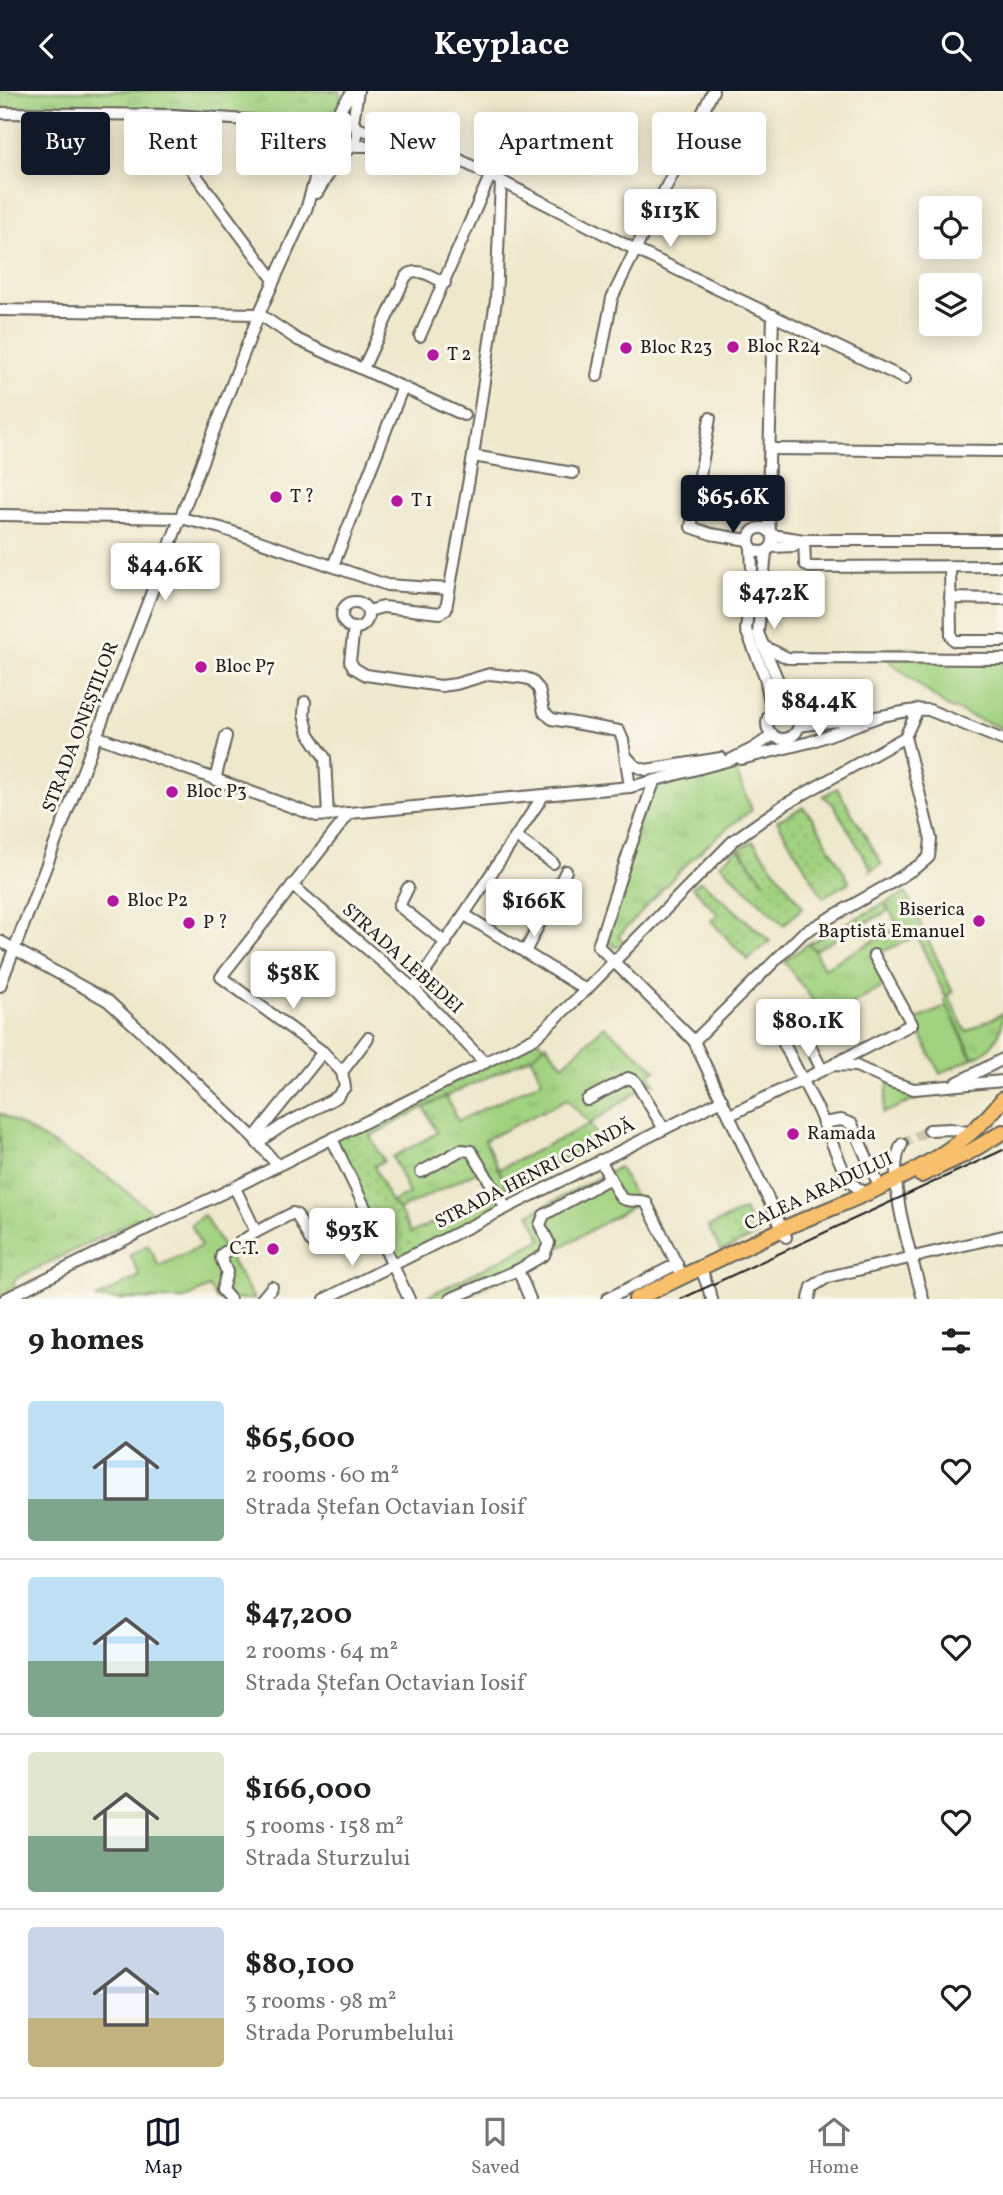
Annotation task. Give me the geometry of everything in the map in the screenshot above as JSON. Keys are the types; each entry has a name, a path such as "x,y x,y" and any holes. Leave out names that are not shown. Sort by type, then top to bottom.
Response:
{"main road":[{"name":"CALEA ARADULUI","path":"785,1233 865,1193 895,1183 971,1133 1003,1099"},
{"name":"CALEA ARADULUI","path":"653,1299 785,1233 966,1154 1003,1132"},
{"path":"966,1154 1003,1139"},
{"name":"CALEA ARADULUI","path":"636,1299 680,1270 703,1272"}],"street":[{"path":"337,112 356,91"},
{"path":"356,91 354,125 357,134 353,146 365,146"},
{"path":"597,376 612,298 713,91"},
{"path":"0,113 124,115"},
{"path":"351,122 365,128"},
{"path":"460,160 636,250 905,379"},
{"path":"196,175 274,280"},
{"name":"STRADA ONEȘTILOR","path":"306,210 315,175"},
{"name":"STRADA ONEȘTILOR","path":"0,986 260,314 306,210 328,175"},
{"path":"420,336 495,178"},
{"path":"368,611 383,607 440,613 446,609 496,300 495,178"},
{"path":"363,369 409,272 419,272 445,283"},
{"path":"0,310 260,314 298,340 464,415"},
{"path":"770,731 789,738 793,736 795,717 758,633 758,615 770,541 768,500 773,315"},
{"path":"333,566 402,389"},
{"path":"710,418 691,527 702,530 711,528 751,538 758,552 770,541 1003,540"},
{"path":"771,449 1003,451"},
{"path":"472,456 573,473"},
{"path":"768,500 751,538 752,570 746,630 765,677 772,713 770,731"},
{"path":"0,515 181,518 221,528 387,585 449,589"},
{"path":"751,538 762,528 770,541"},
{"path":"804,540 804,560 809,566 1003,566"},
{"path":"950,566 951,636 955,641 1003,641"},
{"path":"950,598 1003,599"},
{"path":"354,628 344,621 346,606 358,602 368,611"},
{"path":"354,628 365,623 368,611"},
{"path":"354,628 350,661 359,672 366,675 441,686 490,674 524,678 531,680 539,689 544,712 552,719 619,730 630,787"},
{"path":"763,646 789,658 1003,659"},
{"path":"305,702 304,715 309,734 325,758 328,815"},
{"path":"772,713 780,708 795,717 834,720 878,717 918,709 929,710 1003,740"},
{"path":"5,1299 235,1188 536,1037 734,841 784,805 905,737 918,709"},
{"path":"96,736 317,816 630,787 810,742 878,717"},
{"path":"626,756 635,766 646,770 715,757 730,760 770,731"},
{"path":"215,780 226,736"},
{"path":"694,1041 803,933 901,877 929,857 931,839 905,737"},
{"path":"654,782 598,944 599,949 694,1041 785,1233"},
{"path":"414,989 543,796"},
{"path":"256,1140 337,1097 345,1087 342,1072 323,1052 220,977 349,814"},
{"path":"516,837 553,863"},
{"path":"525,953 566,871"},
{"name":"STRADA LEBEDEI","path":"292,885 414,989 485,1063"},
{"path":"408,888 399,906 446,943"},
{"path":"464,915 586,990"},
{"path":"0,941 107,1002 163,1051 256,1140 278,1166"},
{"path":"730,1115 912,1024 874,955"},
{"path":"822,1070 802,1030 782,1040 803,1079 848,1181 865,1193"},
{"path":"342,1072 368,1038"},
{"path":"256,1140 323,1052"},
{"path":"950,1086 1003,1059"},
{"path":"833,1065 856,1066 914,1089 1003,1081"},
{"path":"587,1100 628,1078 635,1081 664,1129"},
{"name":"STRADA HENRI COANDĂ","path":"325,1299 722,1100"},
{"path":"823,1123 841,1120 852,1124 879,1187"},
{"path":"929,1130 951,1129 971,1133"},
{"path":"332,1139 409,1299"},
{"path":"902,1144 897,1155 895,1183 923,1299"},
{"path":"421,1172 461,1150 471,1151 506,1208"},
{"path":"600,1160 621,1198 627,1202 646,1202 680,1270 607,1299"},
{"path":"450,1299 517,1270 544,1255 549,1243 540,1225 544,1215 610,1178"},
{"path":"235,1188 256,1232"},
{"path":"230,1299 222,1290 227,1272 222,1254 293,1213 298,1215 312,1243"},
{"path":"809,1299 813,1287 828,1277 1003,1236"},
{"path":"517,1270 530,1299"},
{"path":"703,1272 712,1299"},
{"path":"262,1299 272,1287"}],"green space":[{"path":"0,91 339,91 342,100 337,108 329,112 236,114 0,107"},
{"path":"889,648 919,649 919,660 1003,661 1003,729 946,706 890,662"},
{"path":"736,771 752,810 715,838 665,886 618,937 625,942 619,947 614,947 611,942 598,944 650,794 663,783 706,772"},
{"path":"837,788 882,864 870,871 834,805 823,796"},
{"path":"803,807 812,817 849,881 823,897 777,821"},
{"path":"753,841 803,907 784,925 720,864 738,849 765,882 740,849"},
{"path":"701,881 770,941 748,960 711,921 718,914 692,887"},
{"path":"906,893 953,993 945,996 917,936 875,955 886,985 817,1025 819,1009 784,961 808,944 824,968 899,927 885,903"},
{"path":"885,903 888,911 815,950 808,944"},
{"path":"949,997 966,1032 1003,1013 996,1040 981,1055 974,1058 944,1000"},
{"path":"947,1006 972,1058 940,1074 914,1021"},
{"path":"604,1026 656,1070 649,1075 656,1084 647,1085 590,1124 567,1099 485,1140 507,1188 492,1194 480,1170 399,1210 391,1202 409,1194 393,1157 437,1133 424,1107 446,1096 458,1121 542,1081 531,1057 546,1044 563,1065"},
{"path":"536,1037 544,1046 531,1057 438,1100 370,1136 384,1161 374,1166 391,1202 399,1210 411,1233 492,1194 509,1206 393,1265 332,1139"},
{"path":"888,1084 925,1096 883,1113"},
{"path":"0,1113 107,1176 152,1212 15,1279 13,1291 0,1299"},
{"path":"590,1124 600,1141 507,1188 499,1169"},
{"path":"619,1167 638,1203 556,1250 460,1299 422,1299 542,1239 529,1214"},
{"path":"744,1210 758,1235 721,1251 708,1227"},
{"path":"204,1215 254,1299 216,1299 209,1287 184,1299 95,1299 140,1276 130,1255 148,1245 159,1266 201,1246 191,1224"}],"tunnel":[{"path":"902,1144 929,1130"}],"tram line":[{"path":"681,1299 1003,1150"}],"place":[{"name":"Bloc R24","path":"733,347"},
{"name":"Bloc R23","path":"626,348"},
{"name":"T 2","path":"433,355"},
{"name":"T ?","path":"276,497"},
{"name":"T 1","path":"397,501"},
{"name":"Bloc P7","path":"201,667"},
{"name":"Bloc P3","path":"172,792"},
{"name":"Bloc P2","path":"113,901"},
{"name":"Biserica Baptistă Emanuel","path":"979,921"},
{"name":"P ?","path":"189,923"},
{"name":"Ramada","path":"793,1134"},
{"name":"C.T.","path":"273,1249"}]}
